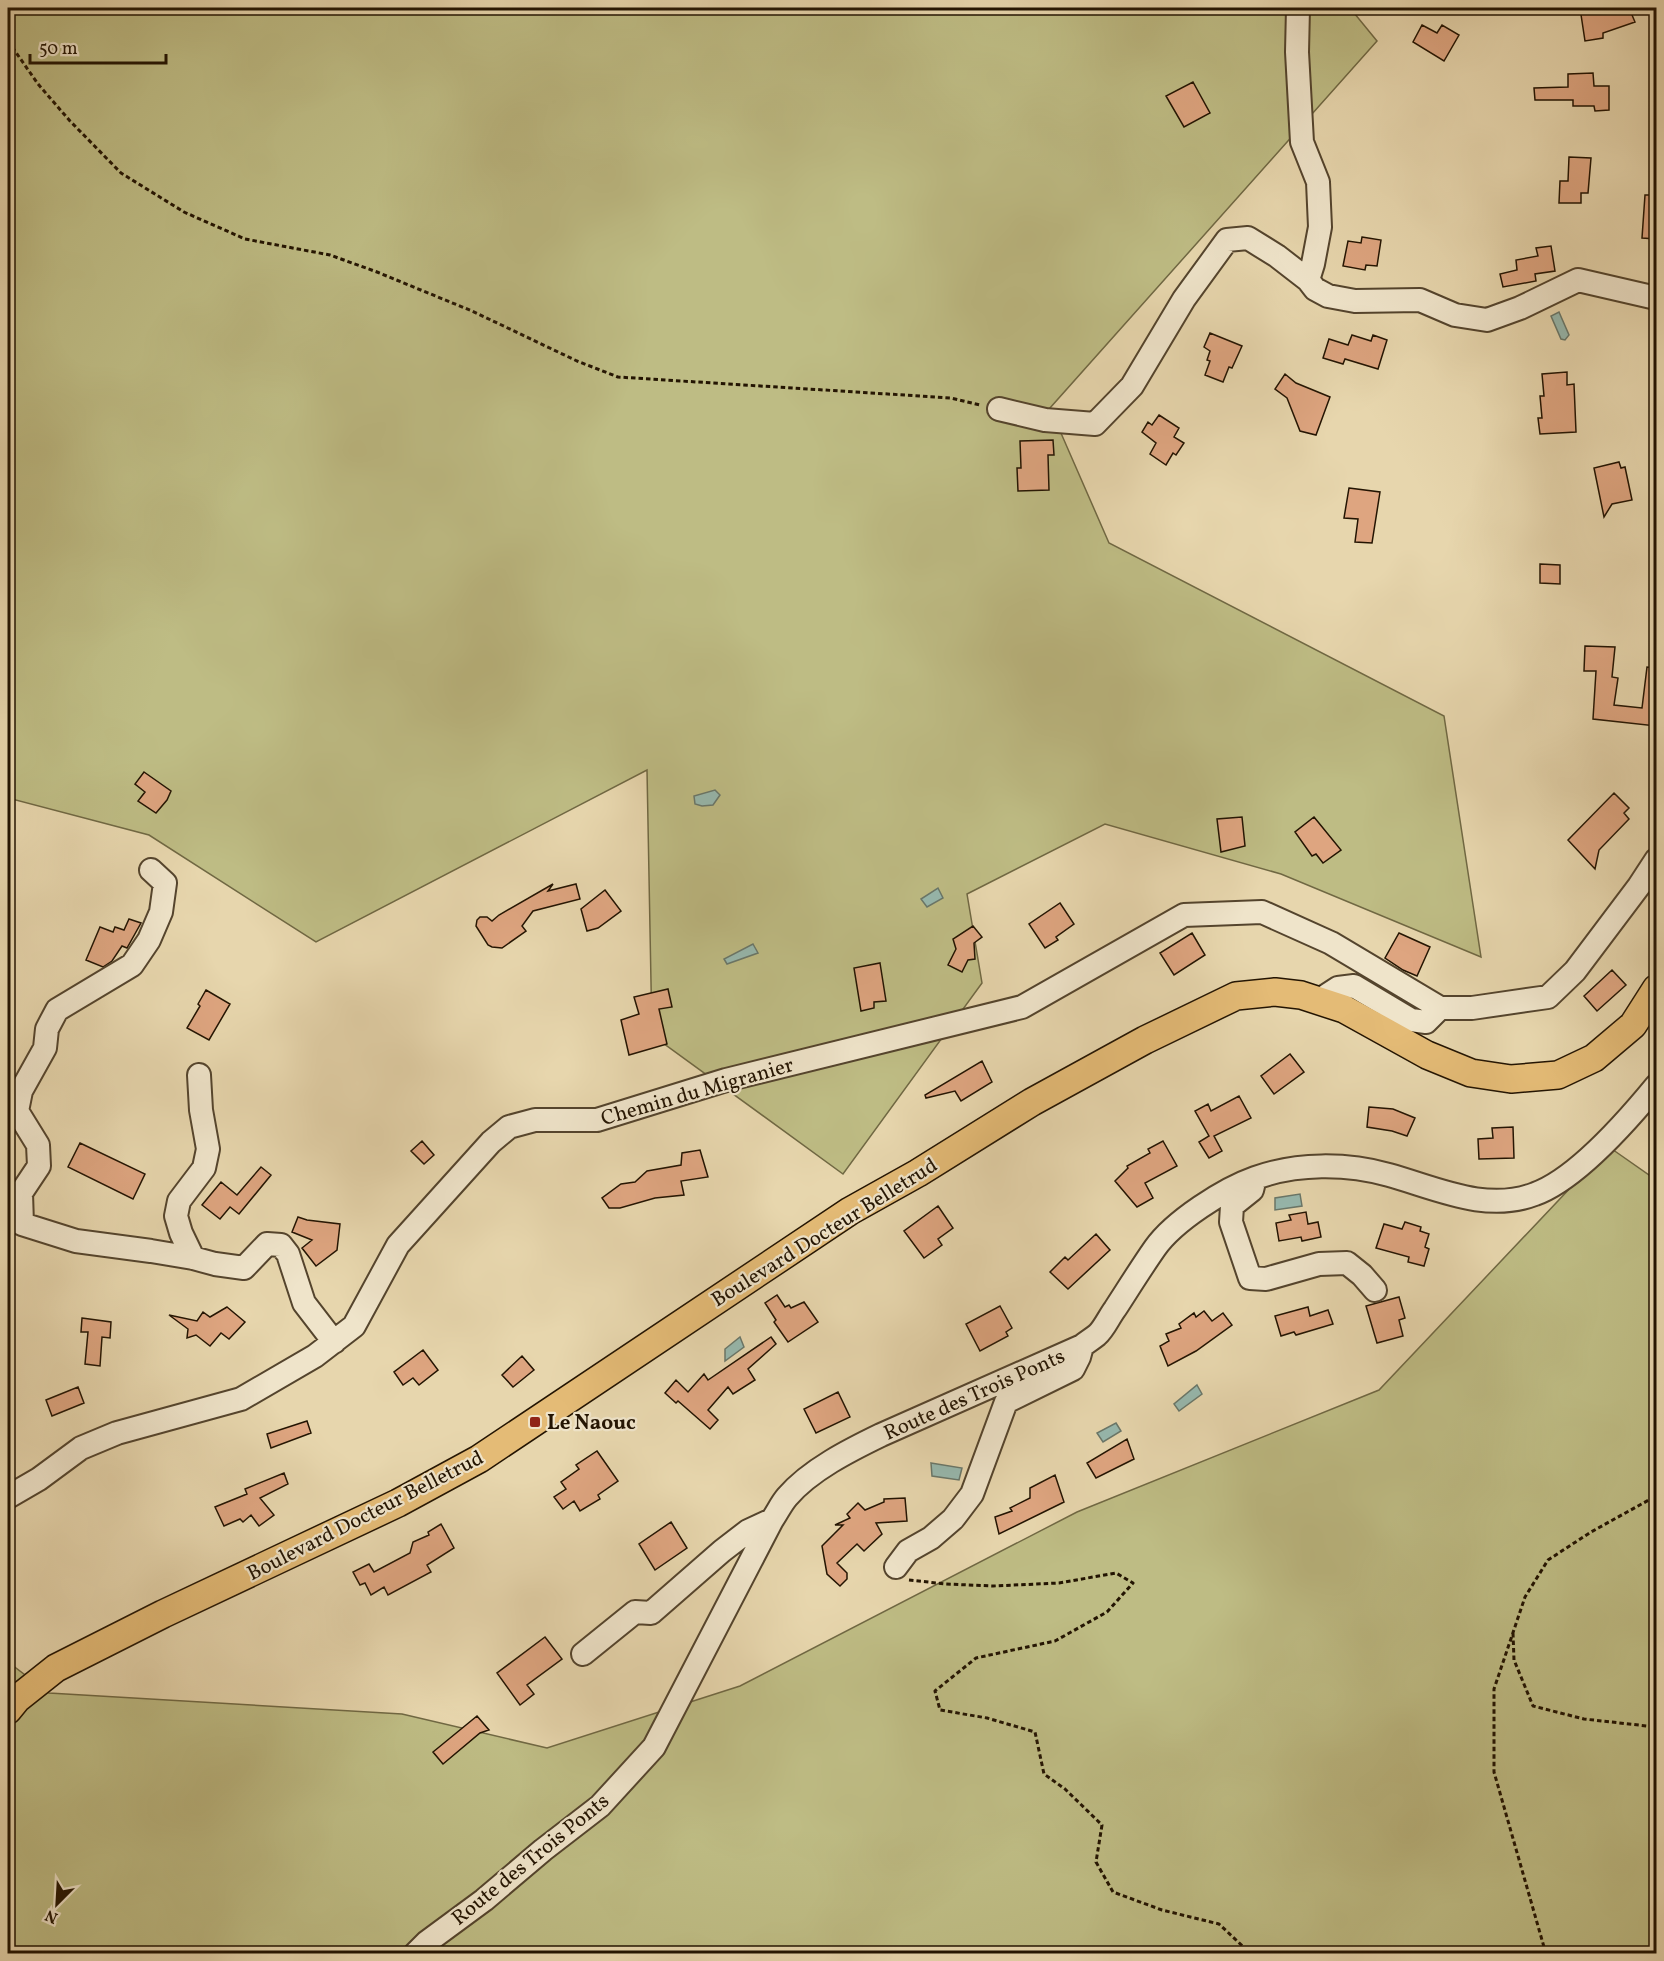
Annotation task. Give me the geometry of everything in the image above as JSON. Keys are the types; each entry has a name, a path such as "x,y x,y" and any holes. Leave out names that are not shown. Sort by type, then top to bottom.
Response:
{"main road":[{"name":"Boulevard Docteur Belletrud","path":"8,1710 17,1699 56,1668 398,1503 479,1459 850,1211 918,1173 1032,1102 1145,1040 1236,996 1275,992 1301,995 1344,1009 1427,1055 1471,1073 1511,1078 1558,1075 1594,1058 1633,1025 1656,989"}],"street":[{"path":"1298,8 1297,52 1302,142 1318,182 1320,226 1308,280"},
{"path":"999,409 1045,420 1095,424 1132,386 1184,299 1227,240 1248,238 1278,256 1308,280 1315,289 1328,296 1355,301 1420,300 1455,315 1487,320 1520,308 1578,280 1656,298"},
{"path":"1318,1001 1338,988 1354,986 1411,1020 1426,1022 1440,1008 1472,1008 1548,997 1575,971 1656,860"},
{"path":"150,870 165,883 161,912 149,940 132,965 57,1010 47,1029 45,1048 21,1091 17,1111 38,1145 39,1166 21,1192 22,1224 76,1241 244,1268 267,1244 281,1245 288,1254 304,1303 334,1342"},
{"name":"Chemin du Migranier","path":"8,1497 39,1479 81,1448 117,1433 241,1399 315,1356 334,1342 354,1326 398,1245 483,1151 510,1127 535,1120 597,1120 726,1080 1022,1007 1184,915 1262,912 1331,943 1440,1008"},
{"path":"193,1258 176,1216 179,1201 204,1168 208,1149 201,1110 200,1076"},
{"name":"Route des Trois Ponts","path":"415,1953 600,1806 654,1747 772,1520 787,1497 821,1468 851,1449 1082,1346 1098,1334 1157,1245 1212,1199 1254,1178 1287,1169 1341,1166 1388,1174 1473,1200 1505,1201 1535,1195 1559,1182 1581,1165 1656,1086"},
{"path":"1254,1178 1252,1190 1232,1206 1231,1222 1250,1278 1266,1279 1319,1264 1347,1263 1375,1290"},
{"path":"896,1567 908,1551 931,1538 953,1519 972,1494 1006,1402 1073,1369 1082,1346"},
{"path":"583,1654 635,1612 651,1612 722,1551 748,1532 772,1520"}],"path":[{"path":"8,41 38,84 70,121 121,173 184,212 245,239 330,255 377,272 472,311 577,361 618,377 951,398 999,409"},
{"path":"1546,1953 1494,1772 1494,1689 1525,1597 1548,1560 1591,1532 1656,1496"},
{"path":"896,1567 910,1581 946,1584 993,1586 1059,1583 1116,1573 1133,1583 1107,1612 1055,1641 976,1658 935,1691 940,1710 987,1718 1035,1732 1044,1774 1065,1789 1102,1825 1096,1862 1113,1892 1162,1910 1219,1924 1251,1953"},
{"path":"1513,1630 1514,1660 1533,1706 1584,1719 1656,1727"}],"shaded area":[{"path":"8,8 1350,8 1377,41 1050,408 1109,543 1444,716 1481,957 1281,874 1105,824 967,894 982,983 843,1174 652,1035 647,770 316,942 149,835 8,798"},
{"path":"1609,1147 1656,1180 1656,1953 8,1953 8,1662 49,1693 402,1714 547,1748 740,1686 1077,1512 1379,1390"}],"water":[{"path":"1559,312 1569,335 1565,340 1561,339 1551,316"},
{"path":"715,790 720,795 713,805 695,804 694,796"},
{"path":"938,888 943,898 927,907 921,899"},
{"path":"753,944 758,953 727,964 724,959"},
{"path":"1300,1194 1302,1206 1275,1210 1275,1198"},
{"path":"740,1337 744,1347 725,1361 725,1349"},
{"path":"1197,1385 1202,1394 1179,1411 1174,1404"},
{"path":"1116,1423 1121,1431 1103,1442 1097,1433"},
{"path":"931,1463 962,1468 959,1480 932,1476"}],"building":[{"path":"1580,8 1629,8 1635,22 1603,33 1603,38 1585,41"},
{"path":"1422,25 1437,33 1442,25 1459,35 1444,61 1413,42"},
{"path":"1593,73 1594,86 1609,86 1609,110 1595,111 1594,106 1573,106 1573,100 1535,100 1534,88 1568,87 1568,74"},
{"path":"1193,82 1210,113 1184,127 1166,96"},
{"path":"1569,157 1591,158 1588,193 1581,193 1581,203 1559,203 1560,181 1568,181"},
{"path":"1645,195 1656,195 1656,239 1642,238"},
{"path":"1362,237 1381,240 1377,266 1366,265 1365,270 1343,266 1348,241 1361,243"},
{"path":"1551,246 1555,271 1535,274 1536,281 1503,287 1500,274 1517,270 1516,260 1538,256 1536,248"},
{"path":"1210,333 1242,346 1223,382 1205,375 1210,361 1207,360 1210,351 1204,347"},
{"path":"1352,335 1371,341 1373,335 1387,340 1378,369 1345,359 1343,364 1323,358 1329,339 1348,345"},
{"path":"1567,372 1567,385 1574,384 1576,432 1540,434 1538,418 1542,418 1540,396 1544,396 1542,374"},
{"path":"1285,374 1296,383 1330,397 1316,435 1300,431 1287,398 1275,389"},
{"path":"1159,415 1179,428 1174,437 1184,443 1176,455 1173,453 1166,465 1150,454 1156,443 1142,432 1148,422 1152,425"},
{"path":"1053,440 1054,455 1048,455 1049,490 1018,491 1017,468 1021,468 1020,441"},
{"path":"1619,462 1621,468 1625,467 1632,500 1612,504 1604,517 1594,468"},
{"path":"1349,488 1380,492 1372,543 1355,542 1358,519 1344,518"},
{"path":"1540,564 1560,565 1560,584 1540,583"},
{"path":"1585,646 1615,647 1612,677 1618,678 1614,705 1642,708 1647,667 1656,668 1656,726 1593,719 1596,671 1584,671"},
{"path":"144,772 171,791 156,813 138,801 145,792 135,784"},
{"path":"1614,793 1629,808 1624,813 1629,819 1599,850 1595,869 1568,840"},
{"path":"1242,817 1245,846 1221,852 1217,819"},
{"path":"1314,817 1341,850 1323,863 1316,854 1312,856 1295,832"},
{"path":"553,884 548,891 576,884 580,899 533,911 522,926 526,931 502,948 488,945 476,926 480,917 487,917 492,921"},
{"path":"605,890 621,911 598,928 587,931 581,909"},
{"path":"1060,903 1074,924 1056,937 1058,940 1045,948 1029,924"},
{"path":"129,919 141,923 127,948 122,946 112,961 103,967 86,960 100,927 113,932 115,927 124,930"},
{"path":"973,926 982,937 974,943 975,959 968,960 962,972 948,965 956,949 953,939"},
{"path":"1192,933 1205,955 1174,975 1160,953"},
{"path":"1399,933 1430,947 1417,976 1385,958"},
{"path":"880,963 886,1001 874,1002 874,1008 861,1011 854,968"},
{"path":"1612,970 1626,985 1597,1011 1584,996"},
{"path":"668,989 672,1007 659,1009 667,1044 629,1055 621,1020 639,1014 634,997"},
{"path":"206,990 230,1004 209,1040 187,1028"},
{"path":"1290,1054 1304,1072 1274,1094 1261,1076"},
{"path":"982,1061 992,1082 961,1101 955,1091 926,1098 925,1095"},
{"path":"1239,1096 1251,1118 1214,1136 1222,1151 1209,1158 1199,1142 1209,1136 1195,1111 1208,1104 1211,1111"},
{"path":"1369,1107 1393,1109 1415,1118 1407,1136 1367,1127"},
{"path":"1513,1127 1514,1158 1479,1159 1478,1139 1493,1138 1492,1128"},
{"path":"422,1141 434,1155 424,1164 411,1151"},
{"path":"1163,1141 1177,1166 1145,1183 1153,1198 1137,1207 1115,1181 1128,1168 1127,1166 1150,1153 1148,1149"},
{"path":"80,1143 145,1174 133,1199 68,1167"},
{"path":"700,1150 708,1177 681,1181 684,1195 655,1198 620,1208 609,1208 602,1198 621,1184 635,1182 647,1171 681,1165 682,1153"},
{"path":"261,1167 271,1175 239,1214 230,1207 220,1219 202,1205 221,1182 237,1195"},
{"path":"938,1206 953,1228 938,1239 942,1245 924,1258 904,1231"},
{"path":"1306,1212 1308,1224 1318,1222 1321,1237 1302,1241 1301,1237 1279,1241 1276,1223 1291,1220 1289,1215"},
{"path":"298,1217 340,1224 337,1250 316,1266 302,1248 312,1240 292,1232"},
{"path":"1405,1222 1421,1227 1420,1231 1429,1234 1425,1247 1429,1249 1424,1266 1408,1262 1409,1257 1376,1248 1384,1224 1402,1229"},
{"path":"1096,1234 1110,1250 1068,1289 1050,1272 1065,1257 1068,1260"},
{"path":"777,1295 785,1307 789,1305 791,1308 804,1302 818,1322 788,1342 774,1322 776,1320 765,1303"},
{"path":"1399,1297 1405,1318 1399,1320 1403,1336 1377,1343 1366,1306"},
{"path":"1000,1306 1012,1328 1006,1332 1008,1336 980,1351 966,1324"},
{"path":"227,1307 245,1322 229,1339 221,1333 210,1346 196,1335 187,1338 188,1329 169,1315 197,1321 203,1312 210,1317"},
{"path":"1308,1307 1310,1316 1328,1310 1333,1324 1296,1335 1294,1332 1281,1336 1275,1316"},
{"path":"1204,1311 1212,1321 1223,1313 1232,1325 1196,1351 1168,1366 1160,1346 1169,1341 1166,1334 1181,1328 1179,1324 1194,1313 1196,1317"},
{"path":"82,1318 111,1322 110,1338 102,1337 100,1366 85,1364 88,1332 81,1332"},
{"path":"771,1337 776,1344 748,1369 755,1380 733,1394 728,1387 708,1410 718,1420 710,1429 678,1401 676,1403 665,1393 676,1380 688,1392 704,1374 708,1380"},
{"path":"423,1350 438,1370 419,1385 413,1378 403,1385 394,1372"},
{"path":"522,1356 534,1370 513,1387 502,1375"},
{"path":"78,1387 84,1403 52,1416 46,1400"},
{"path":"838,1392 850,1417 816,1433 804,1409"},
{"path":"307,1421 311,1433 271,1448 267,1434"},
{"path":"1127,1439 1134,1459 1096,1478 1087,1463"},
{"path":"597,1451 618,1481 598,1495 600,1499 580,1511 574,1501 563,1509 554,1497 566,1489 561,1482 579,1469 576,1465"},
{"path":"284,1473 288,1484 260,1498 274,1515 259,1526 251,1515 243,1522 240,1519 224,1526 215,1507 247,1494 245,1489"},
{"path":"1055,1475 1064,1502 999,1534 995,1517 1012,1511 1010,1508 1030,1498 1030,1488"},
{"path":"905,1498 907,1521 876,1523 882,1534 864,1551 857,1544 837,1563 847,1573 847,1579 840,1586 827,1574 822,1546 843,1525 835,1525 850,1518 847,1514 858,1503 865,1510 884,1502 884,1499"},
{"path":"671,1522 687,1548 655,1570 639,1544"},
{"path":"441,1524 454,1548 427,1565 431,1572 388,1595 384,1587 371,1595 365,1583 360,1585 353,1572 369,1564 374,1572 410,1553 413,1542 429,1535 428,1532"},
{"path":"545,1637 562,1659 527,1685 534,1694 520,1705 497,1673"},
{"path":"477,1716 489,1730 480,1733 443,1764 433,1752"}],"place":[{"name":"Le Naouc","path":"535,1422"}]}
